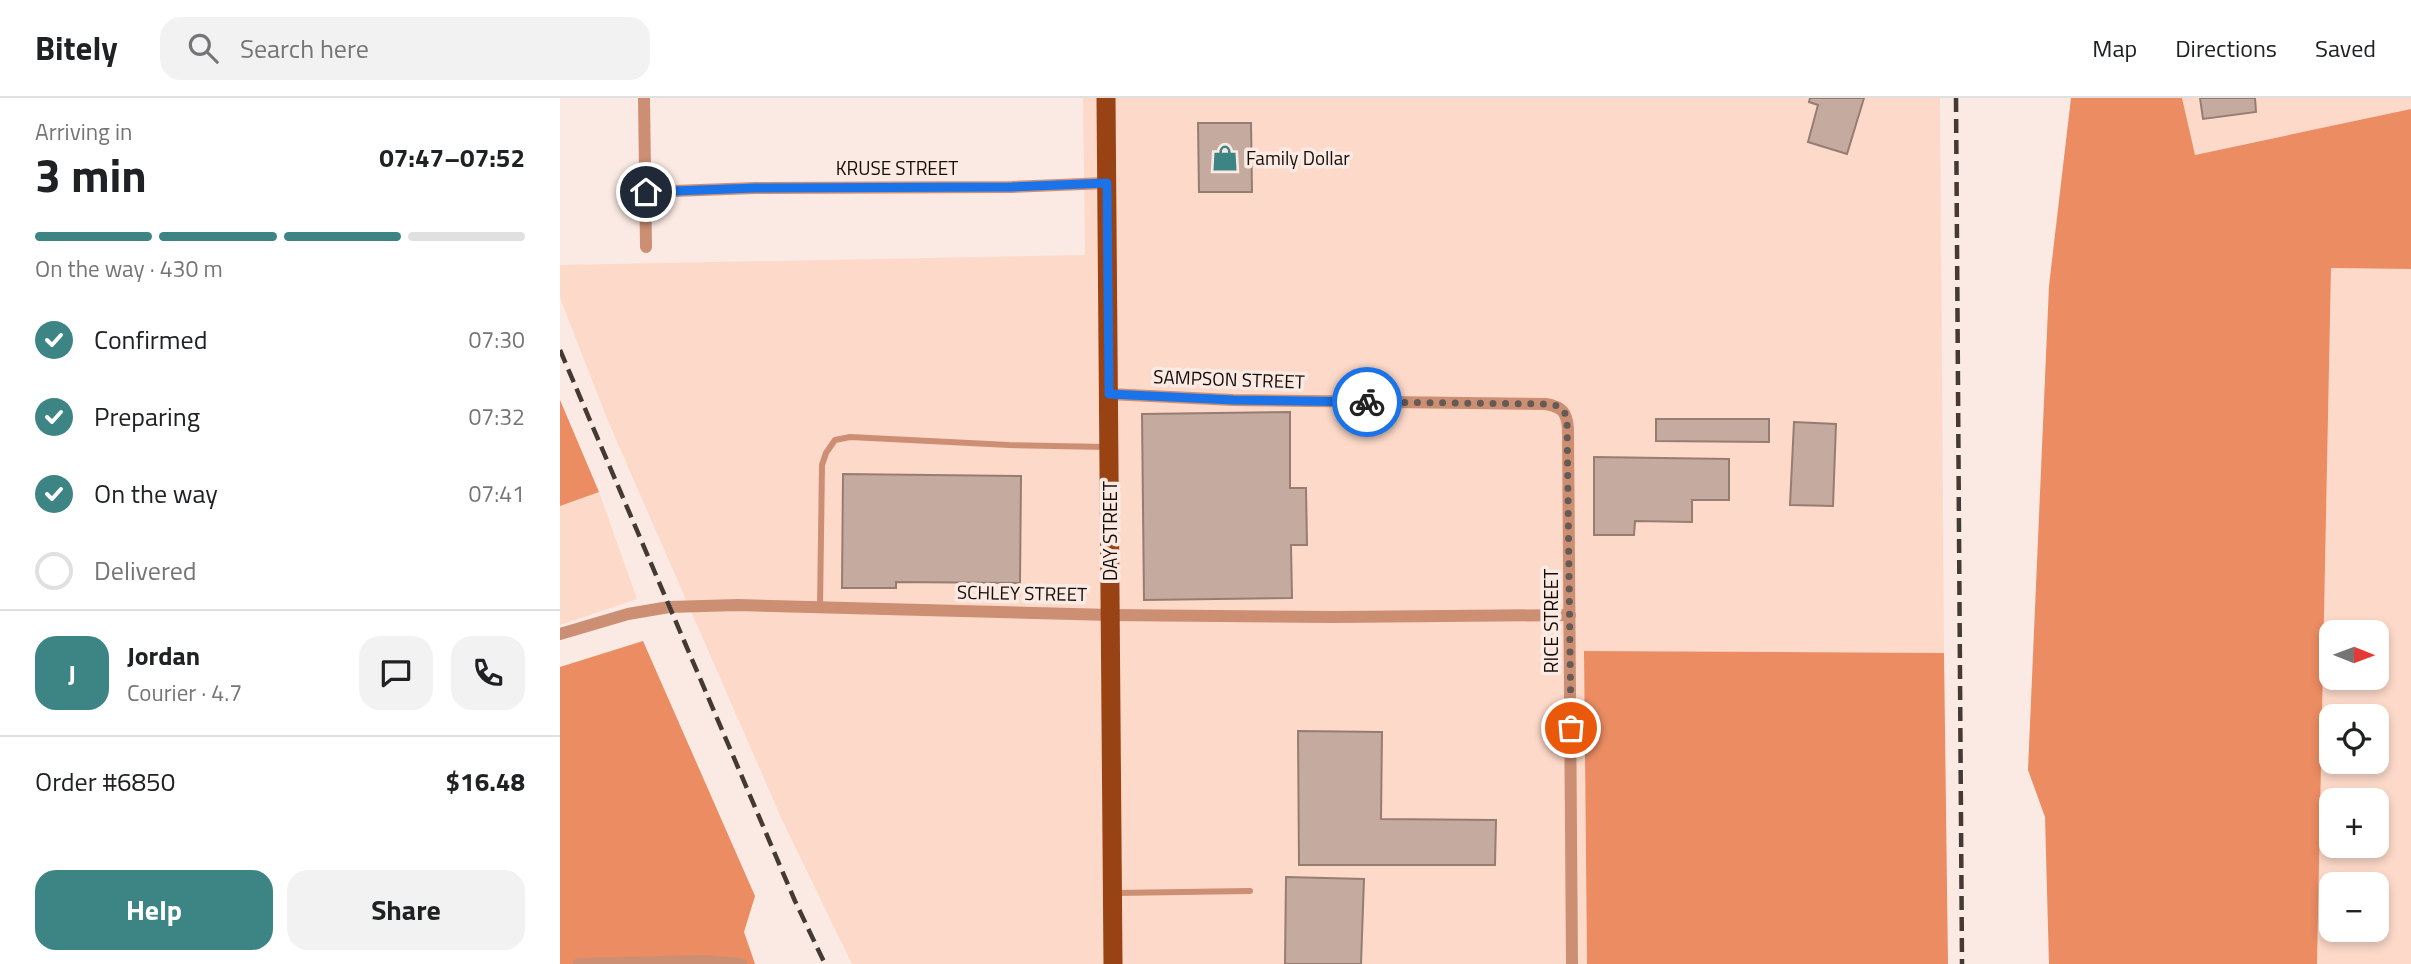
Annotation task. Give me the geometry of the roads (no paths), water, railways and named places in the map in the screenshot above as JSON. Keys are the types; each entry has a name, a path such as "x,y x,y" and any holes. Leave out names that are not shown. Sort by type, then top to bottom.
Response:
{"main road":[{"name":"DAY STREET","path":"1106,98 1113,964"}],"street":[{"path":"645,98 646,247"},
{"name":"KRUSE STREET","path":"646,192 755,188 1012,187 1107,183"},
{"name":"SAMPSON STREET","path":"1109,394 1233,400 1559,406"},
{"name":"RICE STREET","path":"1559,406 1567,416 1568,429 1572,964"},
{"name":"SCHLEY STREET","path":"560,635 618,616 669,607 820,607 1110,615 1334,617 1570,615"},
{"path":"579,964 705,961 741,964"}],"lane":[{"path":"820,607 821,465 835,440 850,437 1109,447"},
{"path":"1112,893 1250,891"}],"railway":[{"path":"1956,98 1962,964"},
{"path":"560,350 795,901 825,964"}],"place":[{"name":"Family Dollar","path":"1225,158"}]}
